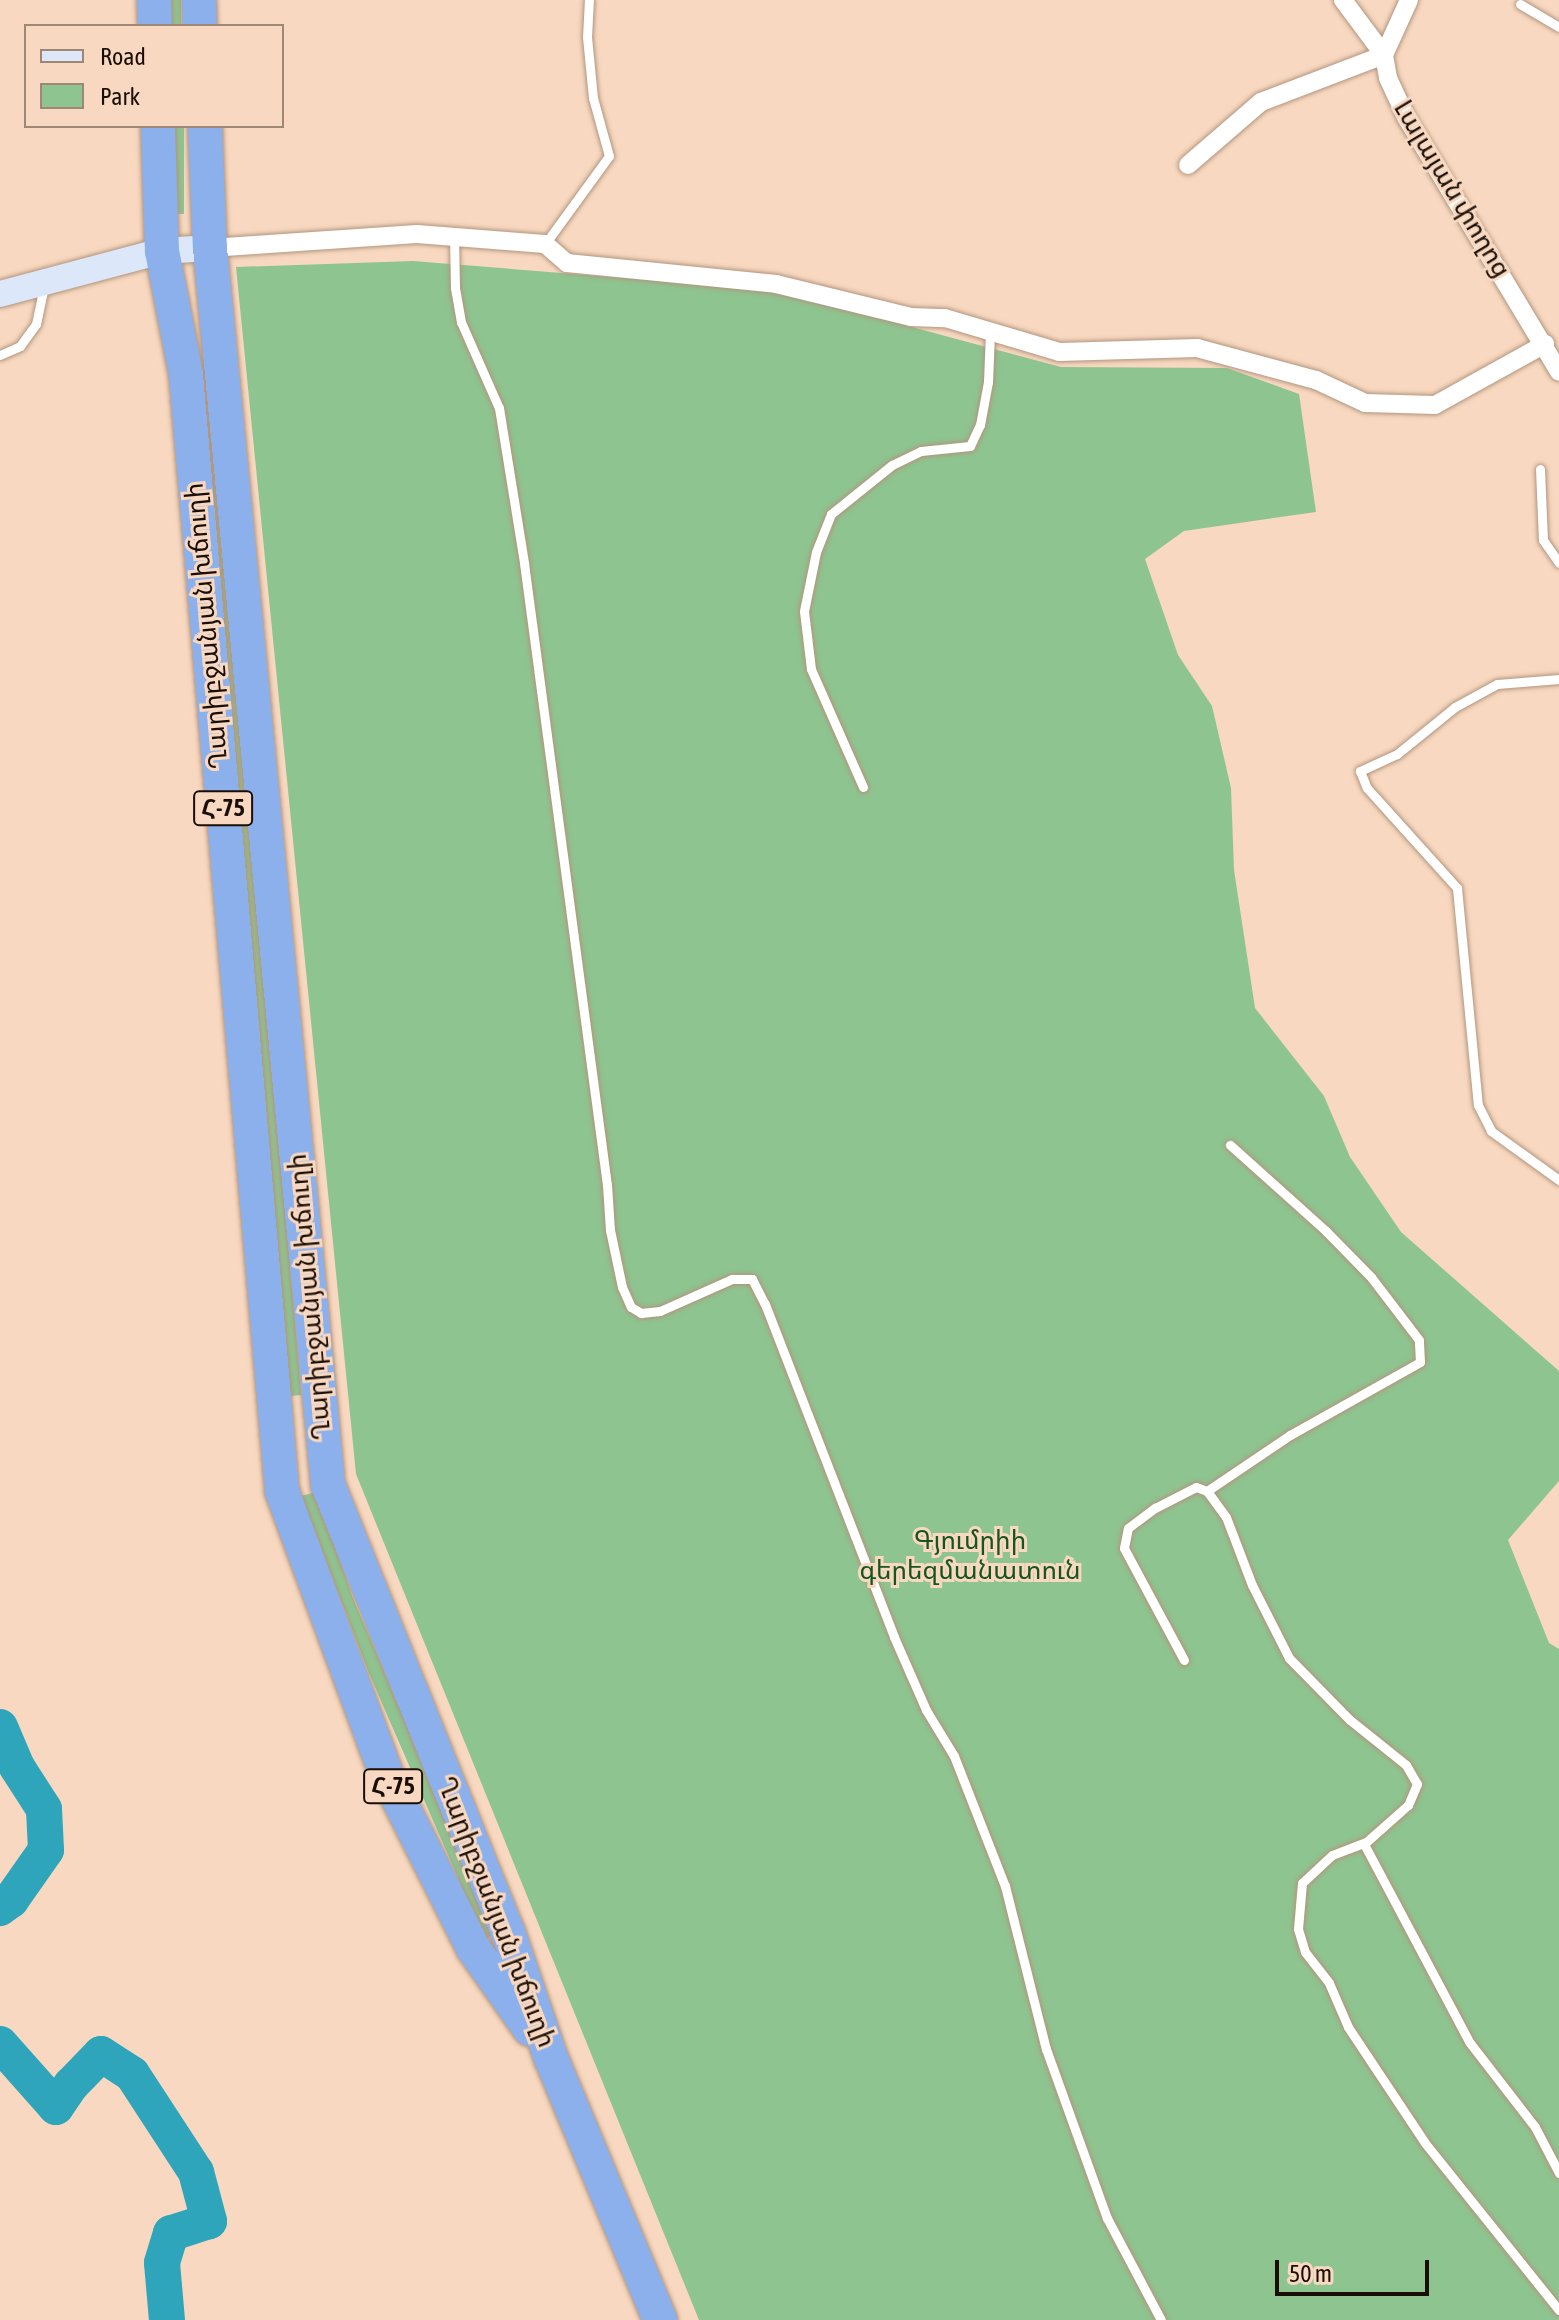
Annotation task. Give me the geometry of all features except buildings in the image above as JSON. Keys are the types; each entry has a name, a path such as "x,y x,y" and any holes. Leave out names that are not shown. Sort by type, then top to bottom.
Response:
{"highway":[{"path":"154,0 155,24"},
{"path":"199,0 200,24"},
{"name":"Ղարիբջանյան խճուղի","path":"158,128 162,251 186,375 282,1491 387,1776 473,1948 551,2058"},
{"name":"Ղարիբջանյան խճուղի","path":"205,128 210,248 327,1476 508,1932 551,2058"},
{"path":"282,1491 327,1476"},
{"name":"Հ-75","path":"551,2058 660,2320"}],"main road":[{"path":"0,294 162,251 210,248"}],"street":[{"path":"1343,0 1384,55"},
{"path":"1188,165 1261,102 1384,55 1409,0"},
{"name":"Լալայան փողոց","path":"1384,55 1388,78 1406,117 1545,344 1559,372"},
{"path":"210,248 417,234 545,244 567,263 776,284 911,317 945,318 1059,352 1197,348 1316,380 1365,403 1435,405 1545,344"}],"lane":[{"path":"545,244 609,156 593,98 587,37 589,0"},
{"path":"1520,4 1559,27"},
{"path":"454,236 455,288 461,322 499,408 509,470 591,1065 610,1230 622,1287 631,1307 641,1313 660,1311 732,1279 752,1279 765,1304 894,1637 926,1710 954,1756 1005,1886 1046,2049 1107,2218 1161,2320"},
{"path":"0,355 20,346 36,324 44,282"},
{"path":"863,787 811,669 804,611 816,552 831,514 892,465 921,451 970,446 980,425 988,382 990,332"},
{"path":"1540,469 1543,540 1559,563"},
{"path":"1559,679 1497,684 1455,707 1397,754 1360,771 1367,788 1457,888 1478,1105 1491,1131 1559,1180"},
{"path":"1207,1491 1290,1435 1420,1362 1419,1340 1371,1277 1326,1231 1230,1145"},
{"path":"1184,1660 1124,1548 1128,1528 1155,1508 1196,1487 1207,1491 1226,1517 1252,1585 1289,1658 1350,1720 1406,1765 1417,1784 1408,1805 1367,1841 1332,1855 1302,1883 1298,1929 1305,1952 1329,1983 1348,2027 1425,2143 1559,2310"},
{"path":"1367,1841 1364,1844 1386,1892 1470,2043 1535,2127 1559,2173"}],"green space":[{"path":"167,0 181,0 181,24 167,24"},
{"path":"170,128 184,128 184,214 170,214"},
{"name":"Գյումրիի գերեզմանատուն","path":"413,261 774,290 1061,367 1227,368 1299,394 1316,512 1184,531 1145,559 1178,655 1212,706 1231,788 1234,870 1255,1008 1324,1096 1350,1157 1401,1232 1559,1371 1559,1481 1508,1540 1549,1643 1559,1649 1559,2320 699,2320 356,1474 236,267"},
{"path":"211,363 301,1395 287,1396 197,364"},
{"path":"316,1492 353,1598 495,1933 485,1940 368,1671 301,1496"}],"waterway":[{"path":"0,1727 17,1767 44,1809 46,1850 11,1900 0,1908"},
{"path":"0,2044 56,2107 71,2085 101,2054 132,2074 196,2172 209,2221 171,2233 162,2263 167,2320"}]}
